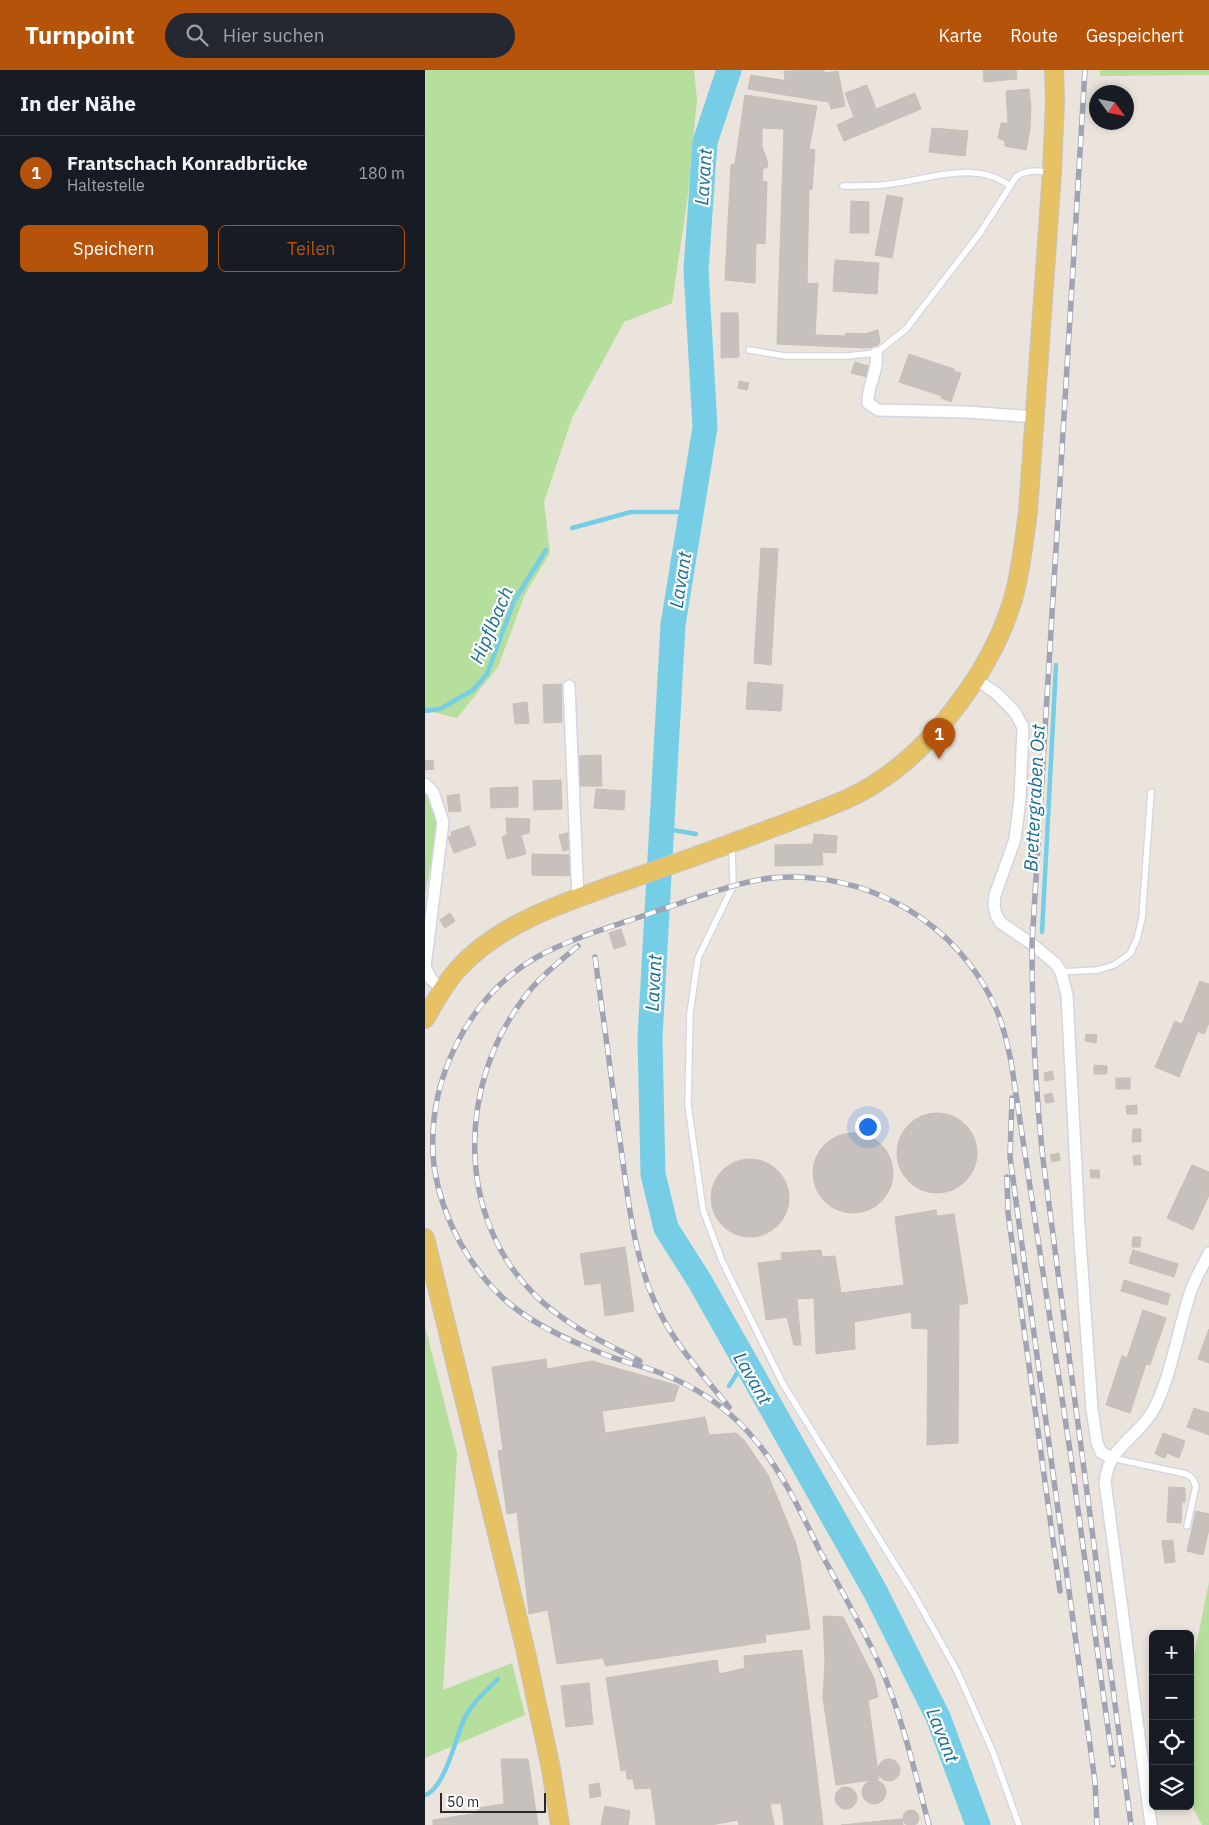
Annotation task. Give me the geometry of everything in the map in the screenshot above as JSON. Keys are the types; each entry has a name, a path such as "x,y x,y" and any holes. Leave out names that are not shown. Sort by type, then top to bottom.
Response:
{"main road":[{"path":"425,1019 442,989 458,969 477,951 505,930 539,913 578,898 733,844 832,805 875,784 900,766 935,732 957,706 975,679 1000,634 1012,600 1021,564 1028,512 1052,172 1055,101 1054,70"},
{"path":"425,1238 525,1648 551,1769 559,1825"}],"street":[{"path":"877,353 878,363 867,394 867,403 877,410 1035,416"},
{"path":"975,679 996,693 1014,711 1023,727 1020,799 1015,838 995,895 994,905 996,915 1001,923 1056,964 1061,972 1067,995 1092,1409 1097,1443 1101,1452 1111,1458"},
{"path":"569,686 578,898"},
{"path":"425,784 433,792 443,822 425,967 431,979 442,989"},
{"path":"1151,1825 1105,1482 1106,1470 1111,1458 1145,1423 1156,1405 1191,1289 1209,1253"}],"lane":[{"path":"749,350 785,356 847,356 877,353 906,329 980,233 1016,177 1022,173 1052,172"},
{"path":"843,186 883,185 937,174 980,173 999,177 1010,186"},
{"path":"1061,972 1098,970 1114,965 1130,954 1137,939 1142,918 1151,792"},
{"path":"733,844 733,886 698,958 690,1013 688,1106 703,1210 722,1261 783,1384 911,1590 957,1671 993,1752 1019,1825"},
{"path":"1111,1458 1186,1474 1192,1478 1195,1486 1187,1526"}],"green space":[{"path":"425,70 694,70 697,99 688,195 672,303 624,322 572,418 544,502 550,553 525,594 498,667 457,718 425,710"},
{"path":"1100,70 1209,70 1209,75 1100,76"},
{"path":"425,793 430,797 438,825 425,895"},
{"path":"425,1326 457,1453 443,1690 512,1663 525,1715 425,1758"},
{"path":"1209,1582 1209,1825 1202,1825 1194,1810 1194,1656"}],"building":[{"path":"824,70 824,73 838,71 845,106 831,109 829,102 785,95 788,81 785,80 784,71"},
{"path":"983,70 1016,70 1017,79 984,82"},
{"path":"751,75 788,81 785,95 748,89"},
{"path":"867,85 876,109 915,93 921,109 844,141 837,125 854,117 845,93"},
{"path":"1029,89 1031,106 1030,129 1026,150 1005,146 1005,141 998,138 1001,123 1008,123 1006,91"},
{"path":"745,95 817,106 809,149 815,150 812,189 809,190 807,284 818,283 815,335 845,336 846,333 865,334 878,330 880,342 876,347 777,344 784,129 762,128 762,146 768,164 767,168 763,168 762,181 767,182 765,244 756,243 755,283 725,280 731,165 735,164"},
{"path":"932,128 968,131 965,156 929,152"},
{"path":"887,195 903,198 892,258 875,255"},
{"path":"851,201 869,202 869,233 850,233"},
{"path":"835,260 879,263 877,294 833,291"},
{"path":"721,313 738,313 739,357 721,358"},
{"path":"909,354 961,373 951,402 941,398 942,396 899,382"},
{"path":"855,362 874,368 871,378 851,373"},
{"path":"739,381 749,383 747,390 738,388"},
{"path":"761,548 778,549 771,665 754,663"},
{"path":"748,682 783,685 781,711 746,709"},
{"path":"561,684 562,722 544,723 543,685"},
{"path":"527,702 529,723 515,724 513,704"},
{"path":"601,755 602,786 580,786 579,756"},
{"path":"433,760 434,769 425,770 425,761"},
{"path":"561,780 562,809 534,810 533,781"},
{"path":"518,787 518,807 491,808 490,788"},
{"path":"596,789 625,791 624,810 594,808"},
{"path":"459,794 461,811 449,812 447,796"},
{"path":"506,818 530,819 529,833 521,835 526,854 507,859 502,837 507,835"},
{"path":"469,826 476,845 454,853 448,837 452,836 451,832"},
{"path":"570,832 574,848 563,851 559,835"},
{"path":"814,834 837,836 836,853 822,852 823,865 775,866 775,845 813,844"},
{"path":"532,854 574,855 574,876 532,875"},
{"path":"450,913 455,921 445,928 440,920"},
{"path":"621,929 626,945 614,949 609,933"},
{"path":"1200,981 1209,984 1209,1023 1204,1034 1182,1024"},
{"path":"1175,1021 1198,1031 1179,1077 1155,1067"},
{"path":"1086,1034 1097,1035 1096,1043 1085,1041"},
{"path":"1094,1065 1107,1066 1107,1074 1094,1074"},
{"path":"1052,1071 1054,1079 1045,1081 1044,1073"},
{"path":"1116,1078 1130,1078 1130,1089 1116,1089"},
{"path":"1052,1093 1054,1102 1046,1103 1044,1095"},
{"path":"1137,1105 1137,1114 1127,1114 1126,1106"},
{"path":"937,1113 952,1116 965,1125 974,1138 977,1153 974,1168 965,1181 952,1190 937,1193 922,1190 909,1181 900,1168 897,1153 900,1138 909,1125 922,1116"},
{"path":"1133,1129 1141,1129 1141,1142 1132,1142"},
{"path":"853,1133 868,1136 881,1145 890,1158 893,1173 890,1188 881,1201 868,1210 853,1213 838,1210 825,1201 816,1188 813,1173 816,1158 825,1145 838,1136"},
{"path":"1059,1153 1060,1160 1052,1162 1050,1155"},
{"path":"1140,1155 1141,1165 1134,1165 1133,1156"},
{"path":"750,1159 765,1162 782,1176 786,1183 789,1198 786,1213 772,1230 765,1234 750,1237 735,1234 718,1220 714,1213 711,1198 714,1183 728,1166 735,1162"},
{"path":"1192,1165 1209,1172 1209,1195 1193,1230 1167,1218"},
{"path":"1090,1170 1099,1170 1100,1178 1091,1178"},
{"path":"936,1210 937,1216 954,1214 968,1303 959,1305 958,1443 927,1445 928,1329 912,1328 911,1312 854,1322 855,1349 816,1354 814,1298 797,1299 801,1345 794,1345 787,1317 766,1320 758,1263 782,1260 781,1253 821,1250 822,1257 835,1256 841,1293 904,1285 895,1217"},
{"path":"1133,1237 1141,1237 1140,1247 1132,1247"},
{"path":"625,1247 634,1311 605,1316 601,1283 585,1285 580,1254"},
{"path":"1133,1250 1178,1264 1174,1277 1129,1263"},
{"path":"1124,1280 1170,1294 1167,1305 1121,1291"},
{"path":"1143,1310 1166,1318 1150,1365 1127,1358"},
{"path":"1209,1329 1209,1363 1198,1359"},
{"path":"1122,1356 1146,1364 1130,1413 1106,1405"},
{"path":"546,1359 547,1369 592,1361 679,1386 674,1401 602,1411 605,1433 705,1417 709,1435 736,1433 744,1440 768,1475 795,1541 800,1560 810,1629 765,1635 766,1642 606,1666 603,1658 557,1664 548,1610 529,1614 517,1512 507,1514 498,1451 503,1450 492,1367"},
{"path":"1194,1408 1209,1413 1209,1435 1187,1427"},
{"path":"1163,1433 1185,1441 1179,1458 1167,1453 1165,1458 1155,1454"},
{"path":"1169,1487 1185,1488 1185,1502 1182,1502 1181,1523 1167,1522"},
{"path":"1196,1511 1209,1514 1209,1529 1203,1555 1187,1551"},
{"path":"1173,1540 1175,1562 1165,1563 1162,1541"},
{"path":"823,1616 843,1617 874,1678 878,1697 868,1700 879,1779 836,1785 823,1698 825,1662"},
{"path":"802,1650 823,1825 784,1825 781,1803 770,1804 774,1825 739,1825 738,1820 711,1825 656,1825 651,1788 635,1789 633,1779 627,1779 626,1770 621,1771 606,1678 717,1660 719,1674 745,1668 744,1656"},
{"path":"589,1683 593,1724 566,1727 561,1686"},
{"path":"501,1759 528,1759 538,1825 433,1825 433,1820 478,1813 477,1808 504,1804"},
{"path":"889,1759 897,1762 900,1770 897,1778 889,1781 881,1778 878,1770 881,1762"},
{"path":"874,1780 882,1784 886,1792 882,1800 874,1804 866,1800 862,1792 866,1784"},
{"path":"599,1783 601,1796 590,1798 589,1785"},
{"path":"846,1787 854,1790 857,1798 854,1806 846,1809 838,1806 835,1798 838,1790"},
{"path":"605,1806 630,1811 628,1825 601,1825"},
{"path":"911,1810 919,1818 911,1826 903,1818"},
{"path":"902,1819 903,1825 841,1825"}],"waterway":[{"name":"Lavant","path":"729,70 705,142 696,270 705,427 673,625 650,1038 653,1174 666,1228 699,1280 875,1591 938,1717 978,1825"},
{"name":"Hipflbach","path":"572,528 631,512 692,512"},
{"name":"Hipflbach","path":"425,711 440,709 473,690 487,674 514,601 546,550"},
{"name":"Brettergraben Ost","path":"1042,932 1056,665"},
{"name":"Brettergraben Ost","path":"661,828 696,834"},
{"path":"729,1386 745,1361"},
{"path":"425,1795 432,1791 444,1773 468,1712 498,1679"}],"railway":[{"path":"1085,70 1032,944 1033,998 1036,1078 1043,1159 1131,1825"},
{"path":"929,1825 914,1766 882,1670 868,1639 796,1503 760,1446 729,1413 683,1383 658,1372 608,1356 566,1338 532,1320 511,1305 496,1291 471,1260 451,1224 438,1186 434,1166 433,1135 436,1105 444,1075 455,1046 471,1020 490,995 512,974 537,957 565,943 713,892 756,880 806,878 841,883 875,893 906,908 934,928 959,952 981,980 997,1011 1011,1061 1070,1451 1113,1765"},
{"path":"578,946 530,990 502,1032 487,1070 477,1109 475,1150 479,1189 490,1228 509,1263 535,1295 572,1324 598,1340 640,1361"},
{"path":"595,957 629,1205 643,1269 658,1309 673,1336 729,1407"},
{"path":"1012,1098 1010,1157 1095,1782 1097,1825"},
{"path":"1007,1177 1008,1213 1060,1591"}],"place":[{"name":"Frantschach Konradbrücke","path":"939,759"}]}
